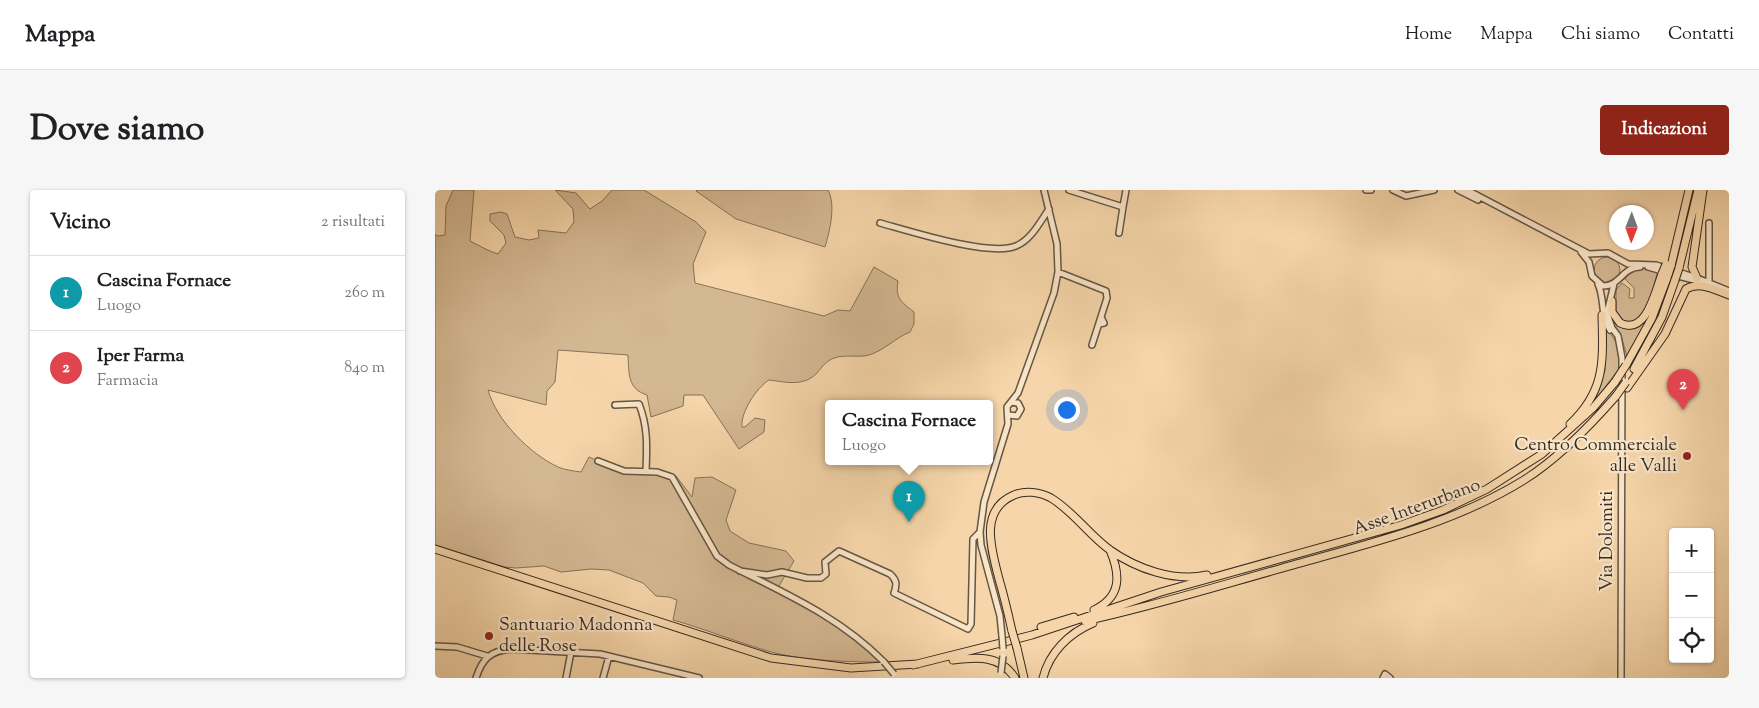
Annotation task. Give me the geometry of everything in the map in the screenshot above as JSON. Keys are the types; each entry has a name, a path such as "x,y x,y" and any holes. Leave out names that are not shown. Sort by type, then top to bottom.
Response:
{"highway":[{"name":"Asse Interurbano","path":"1292,556 1401,525 1443,510 1487,490 1542,454 1588,414 1615,382 1652,318 1688,190"},
{"name":"Asse Interurbano","path":"1068,624 1107,616 1393,536 1493,498 1525,479 1555,458 1617,398 1626,385 1657,328 1675,280 1698,190"},
{"path":"1697,278 1692,266 1703,190"},
{"path":"1612,300 1613,312 1620,322 1629,325 1641,322 1664,276"},
{"path":"1626,385 1665,334 1686,289 1702,286 1729,293"},
{"path":"1542,454 1574,420 1593,396 1602,367 1602,315"},
{"path":"1025,678 990,536 993,518 1006,500 1023,492 1045,495 1057,502 1110,550 1146,570 1183,577 1204,576 1277,556 1292,556"},
{"path":"435,549 771,658 851,668 913,665 977,657 991,659 1004,665 1015,678"},
{"path":"1032,635 1038,628 1088,613 1107,603 1115,590 1117,577 1117,566 1110,550"},
{"path":"913,665 1032,635 1161,592 1292,556"},
{"path":"1043,678 1055,652 1073,634 1107,616"}],"street":[{"path":"1000,675 1003,656 1002,636 999,616 981,545 980,532 984,502 1008,424 1009,415 1006,408 1018,393 1032,350 1051,307 1058,272 1057,244 1044,190"},
{"path":"1069,190 1123,207"},
{"path":"1119,233 1126,190"},
{"path":"1366,190 1371,190"},
{"path":"1393,190 1406,196 1434,190"},
{"path":"1406,196 1416,190"},
{"path":"1458,190 1496,207"},
{"path":"1467,190 1496,207 1593,256 1608,253 1616,255 1621,261 1628,264 1656,265 1697,278 1729,293"},
{"path":"880,224 956,244 1011,248 1024,242 1049,209"},
{"path":"1707,283 1709,223"},
{"path":"1579,250 1590,265 1592,276 1598,283 1603,286 1614,284"},
{"path":"1590,265 1599,254"},
{"path":"1621,261 1623,274"},
{"path":"1621,345 1608,319 1607,307 1612,300 1614,284 1623,274 1635,267 1645,266 1696,282 1707,283"},
{"path":"1058,272 1106,291 1107,298 1092,345"},
{"path":"1598,283 1602,298 1602,315 1621,345"},
{"name":"Via Dolomiti","path":"1621,345 1621,678"},
{"path":"1008,424 1021,412 1018,393"},
{"path":"1011,402 1019,405"},
{"path":"615,405 639,404 645,421 648,440 646,471"},
{"path":"1009,415 1015,416"},
{"path":"598,461 624,471 646,471 666,474 672,477 717,556 740,571 823,613 850,631 884,662 895,676"},
{"path":"740,571 767,575 782,572 794,576 821,578 826,574 825,562 839,551 890,574 895,578 897,587 894,593 968,629 971,624 973,539 980,532"},
{"path":"435,646 457,647 487,656"},
{"path":"475,678 479,665 487,656 501,650 511,649 609,656 699,678"},
{"path":"472,652 479,665"},
{"path":"566,678 571,652"},
{"path":"603,678 609,656"},
{"path":"1383,678 1385,674 1390,678"}],"shaded area":[{"path":"453,190 474,190 470,241 498,254 506,243 504,235 490,221 490,214 501,212 507,214 515,237 529,240 539,238 538,230 566,233 574,222 573,209 555,190 576,193 590,209 602,201 612,190 644,190 696,222 706,232 693,264 695,283 824,316 838,310 850,311 874,267 898,281 898,296 914,312 914,324 910,332 869,355 843,356 831,359 817,373 806,380 788,382 769,380 764,383 750,401 742,421 742,427 745,427 755,418 765,420 764,432 739,449 703,395 684,395 683,406 651,417 647,395 636,389 630,379 628,355 558,350 555,382 547,391 546,405 488,390 498,413 515,435 536,454 558,467 581,472 589,457 625,473 647,472 676,476 692,497 695,478 712,477 736,490 726,520 730,531 749,543 786,551 794,561 777,589 842,627 882,662 830,661 779,654 673,620 677,600 656,596 643,583 609,570 591,569 561,572 544,566 504,567 435,545 435,234 437,236 445,235 446,206"},
{"path":"697,190 828,190 832,210 825,247 736,219"},
{"path":"1607,257 1616,261 1620,270 1616,279 1607,283 1598,279 1594,270 1598,261"},
{"path":"1641,268 1658,271 1652,293 1644,310 1633,322 1624,321 1616,312 1616,290 1622,283 1630,289 1629,298 1634,298 1634,288 1625,279 1629,272"},
{"path":"1609,310 1628,328 1637,327 1648,318 1627,356 1622,339 1613,326"},
{"path":"1607,329 1616,342 1620,367 1588,410 1598,393 1605,370 1605,330"}],"place":[{"name":"Iper Farma","path":"1683,410"},
{"name":"Centro Commerciale alle Valli","path":"1687,456"},
{"name":"Cascina Fornace","path":"909,522"},
{"name":"Santuario Madonna delle Rose","path":"489,636"}]}
